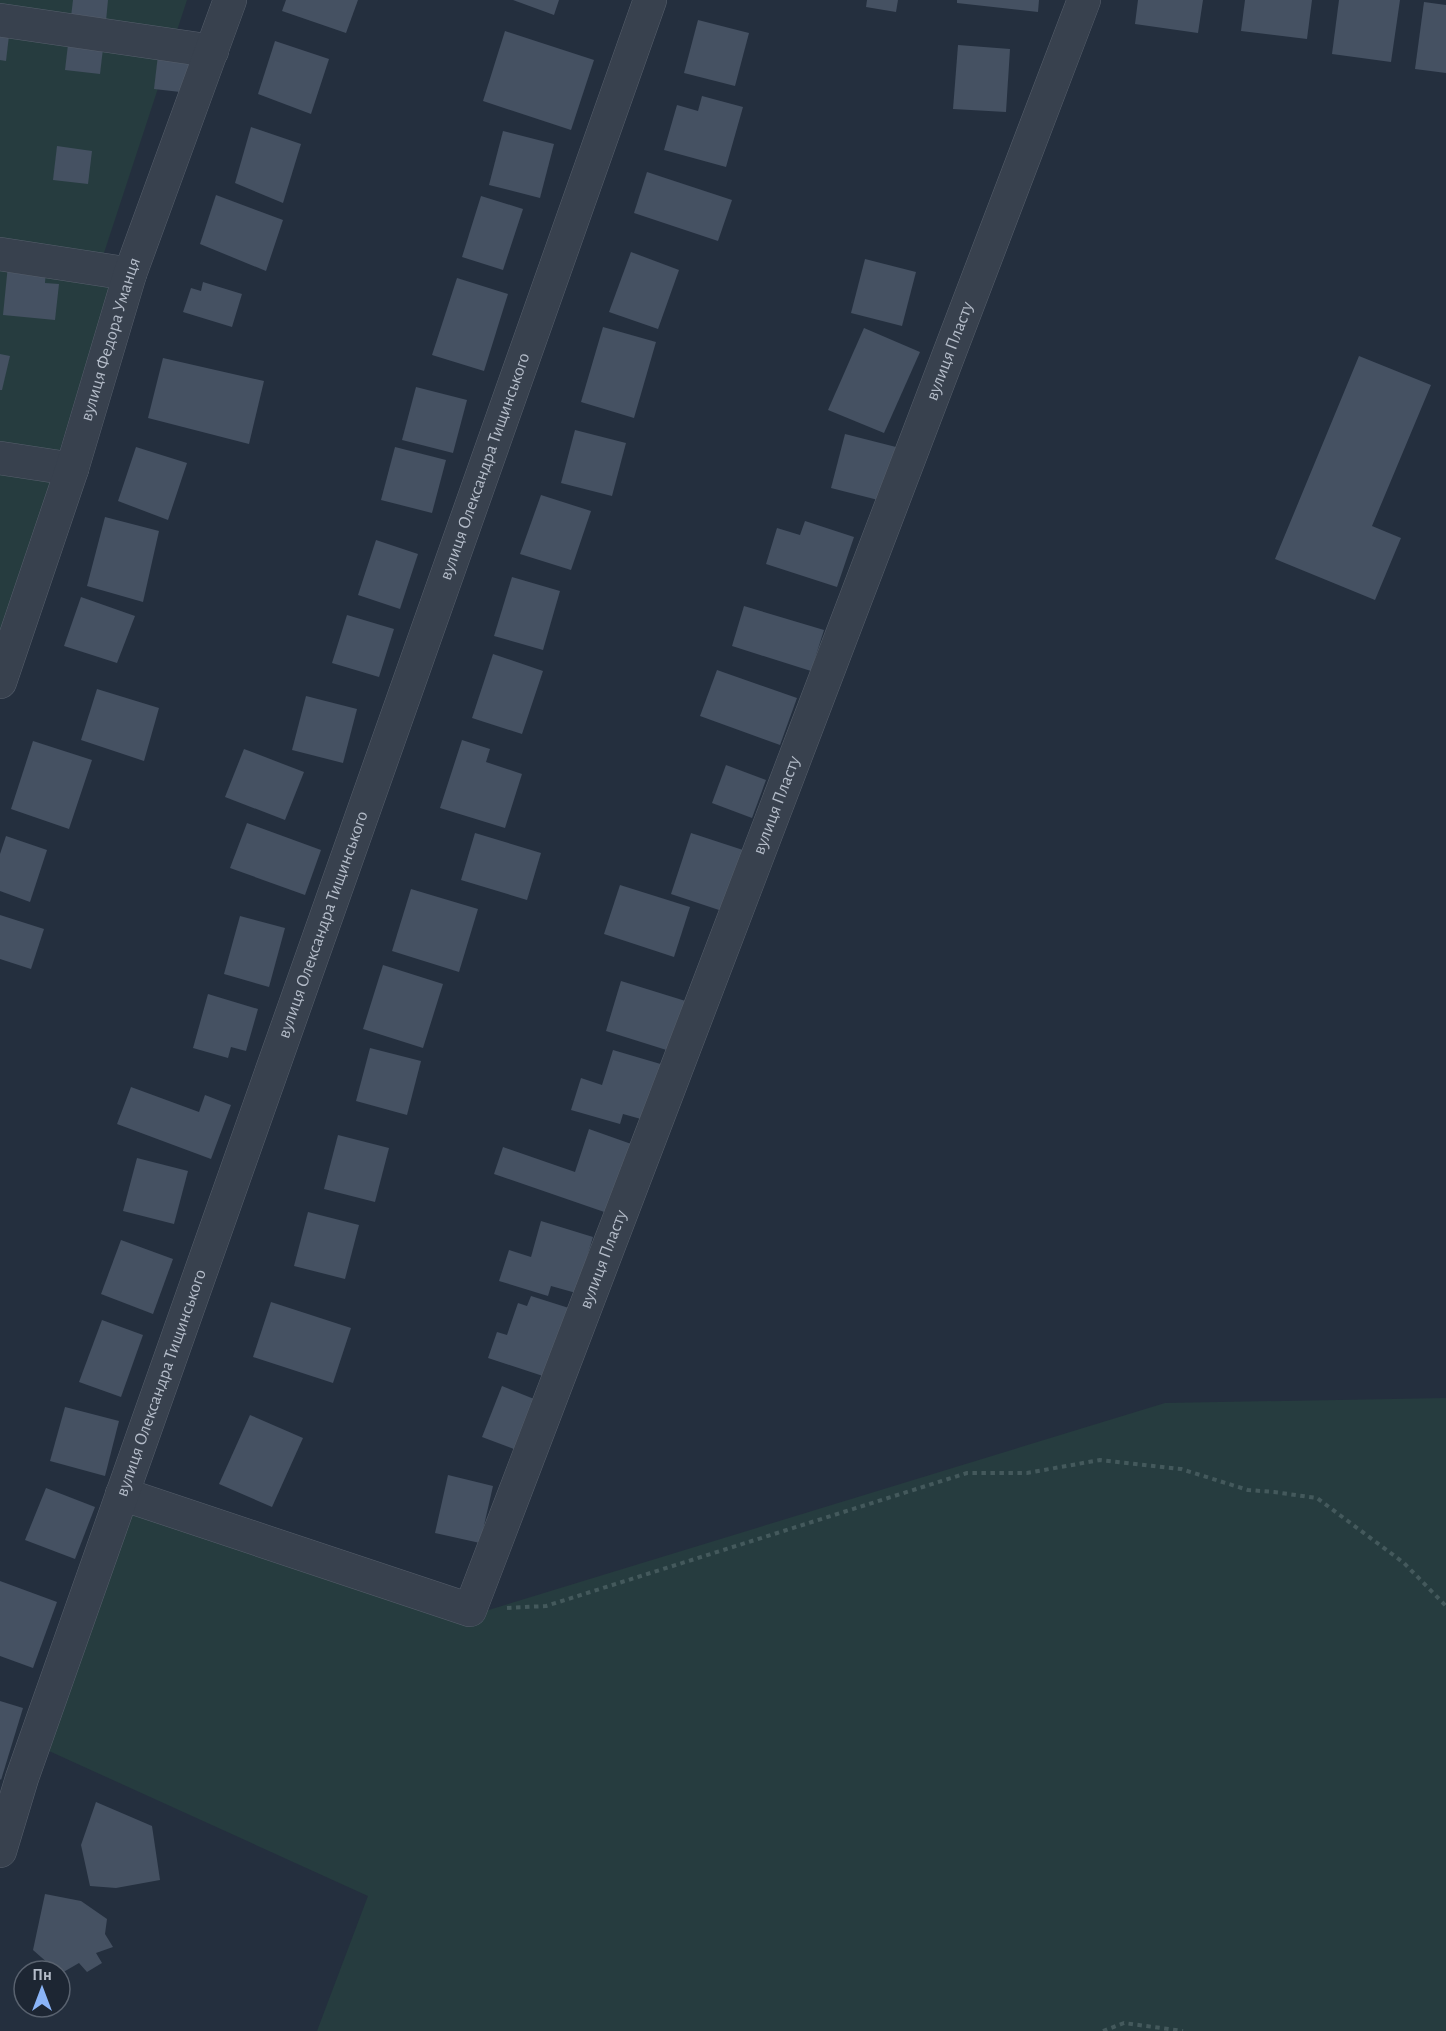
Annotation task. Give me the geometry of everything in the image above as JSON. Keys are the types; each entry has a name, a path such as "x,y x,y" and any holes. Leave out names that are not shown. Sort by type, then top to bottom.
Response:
{"street":[{"name":"вулиця Федора Уманця","path":"0,680 72,469 130,274 230,0"},
{"name":"вулиця Олександра Тищинського","path":"0,1851 22,1778 650,0"},
{"name":"вулиця Пласту","path":"470,1610 1084,0"},
{"path":"0,20 212,51"},
{"path":"0,254 130,274"},
{"path":"0,458 72,469"},
{"path":"122,1494 470,1610"}],"path":[{"path":"470,1610 546,1606 967,1473 1027,1473 1100,1460 1181,1469 1248,1490 1274,1491 1317,1498 1404,1563 1446,1606"},
{"path":"1103,2031 1124,2022 1183,2031"}],"green space":[{"path":"0,0 187,0 102,259 118,294 83,374 0,646"},
{"path":"1446,1398 1446,2031 317,2031 368,1896 38,1746 128,1500 472,1615 1165,1403"}],"building":[{"path":"73,0 108,0 106,21 71,17"},
{"path":"286,0 358,0 346,33 282,11"},
{"path":"513,0 559,0 554,15"},
{"path":"867,0 898,0 896,12 866,7"},
{"path":"957,0 1039,0 1038,12 957,3"},
{"path":"1138,0 1203,0 1198,33 1135,24"},
{"path":"1245,0 1312,0 1307,39 1241,31"},
{"path":"1339,0 1400,0 1391,62 1332,54"},
{"path":"1424,2 1446,5 1446,73 1415,69"},
{"path":"698,20 749,33 735,86 684,73"},
{"path":"0,26 10,27 6,61 0,60"},
{"path":"505,31 594,60 571,130 483,101"},
{"path":"69,36 104,40 100,74 65,70"},
{"path":"275,41 329,59 311,114 258,94"},
{"path":"958,45 1010,49 1006,112 953,109"},
{"path":"158,55 193,59 189,93 154,89"},
{"path":"702,96 743,107 726,167 664,150 677,105 698,111"},
{"path":"251,127 301,144 283,203 235,183"},
{"path":"503,131 554,144 540,198 489,185"},
{"path":"57,146 92,151 88,184 53,180"},
{"path":"647,172 732,200 718,241 634,213"},
{"path":"216,195 283,220 266,271 200,244"},
{"path":"481,196 523,209 503,270 462,257"},
{"path":"631,252 679,270 658,329 609,312"},
{"path":"865,259 916,272 902,326 851,313"},
{"path":"8,265 46,269 45,283 59,284 55,320 3,315"},
{"path":"457,278 508,294 484,371 432,355"},
{"path":"203,282 242,294 232,327 183,312 191,288 201,291"},
{"path":"603,327 656,342 634,418 581,402"},
{"path":"864,328 920,352 884,433 828,410"},
{"path":"0,354 10,356 2,390 0,390"},
{"path":"1359,356 1431,385 1372,526 1401,538 1375,600 1275,559"},
{"path":"163,358 264,381 249,444 148,418"},
{"path":"416,387 467,400 453,453 402,440"},
{"path":"575,430 626,443 612,496 561,483"},
{"path":"845,434 896,447 882,501 831,488"},
{"path":"136,447 187,463 168,520 118,501"},
{"path":"395,447 446,460 432,513 381,500"},
{"path":"541,495 591,511 571,570 520,554"},
{"path":"105,517 159,531 143,602 87,586"},
{"path":"805,521 854,537 837,587 766,564 777,528 800,535"},
{"path":"376,540 418,554 400,609 358,595"},
{"path":"512,577 560,591 543,650 494,636"},
{"path":"81,597 135,616 117,663 64,646"},
{"path":"744,606 824,630 811,671 732,646"},
{"path":"347,615 394,629 379,677 332,663"},
{"path":"493,654 543,671 522,734 472,718"},
{"path":"717,670 797,698 780,745 700,716"},
{"path":"97,689 159,708 144,761 81,740"},
{"path":"306,696 357,709 343,763 292,750"},
{"path":"462,740 490,749 486,762 522,774 505,828 440,808"},
{"path":"33,741 92,760 69,829 11,809"},
{"path":"244,749 304,772 285,820 225,797"},
{"path":"726,765 766,780 752,818 712,803"},
{"path":"247,823 321,850 305,895 230,868"},
{"path":"475,833 541,853 527,900 461,880"},
{"path":"691,833 743,850 722,911 671,894"},
{"path":"6,836 47,850 30,902 0,891 0,854"},
{"path":"620,885 690,907 674,957 604,934"},
{"path":"411,889 478,909 459,972 392,951"},
{"path":"0,915 44,929 31,969 0,959"},
{"path":"240,916 285,928 269,987 224,974"},
{"path":"383,965 443,984 423,1048 363,1029"},
{"path":"621,981 692,1003 676,1053 606,1031"},
{"path":"208,994 258,1009 246,1051 231,1047 228,1058 193,1048"},
{"path":"370,1048 421,1061 407,1115 356,1101"},
{"path":"613,1050 664,1065 648,1121 623,1114 620,1124 571,1110 581,1078 602,1085"},
{"path":"131,1087 199,1112 205,1095 231,1105 211,1159 117,1124"},
{"path":"589,1129 637,1146 613,1215 494,1174 503,1147 575,1172"},
{"path":"338,1135 389,1148 375,1202 324,1189"},
{"path":"137,1158 188,1171 174,1224 123,1211"},
{"path":"308,1212 359,1225 345,1279 294,1266"},
{"path":"541,1221 593,1237 576,1293 551,1286 548,1296 499,1281 509,1250 531,1257"},
{"path":"121,1240 173,1259 153,1314 101,1294"},
{"path":"531,1296 572,1309 549,1378 488,1358 497,1332 507,1335 518,1303 527,1306"},
{"path":"271,1302 351,1328 333,1383 253,1357"},
{"path":"102,1320 143,1335 121,1397 79,1382"},
{"path":"502,1386 539,1401 519,1451 482,1437"},
{"path":"65,1407 119,1421 105,1476 50,1461"},
{"path":"250,1415 303,1438 272,1507 219,1484"},
{"path":"448,1475 493,1486 480,1543 435,1533"},
{"path":"46,1488 95,1507 75,1559 25,1540"},
{"path":"0,1581 57,1602 33,1668 0,1656"},
{"path":"0,1701 23,1708 1,1780 0,1779"},
{"path":"96,1802 152,1826 160,1880 116,1888 90,1886 81,1845"},
{"path":"45,1894 81,1901 107,1919 105,1934 113,1947 96,1953 102,1963 87,1972 79,1963 72,1967 72,1959 43,1959 33,1950"}]}
